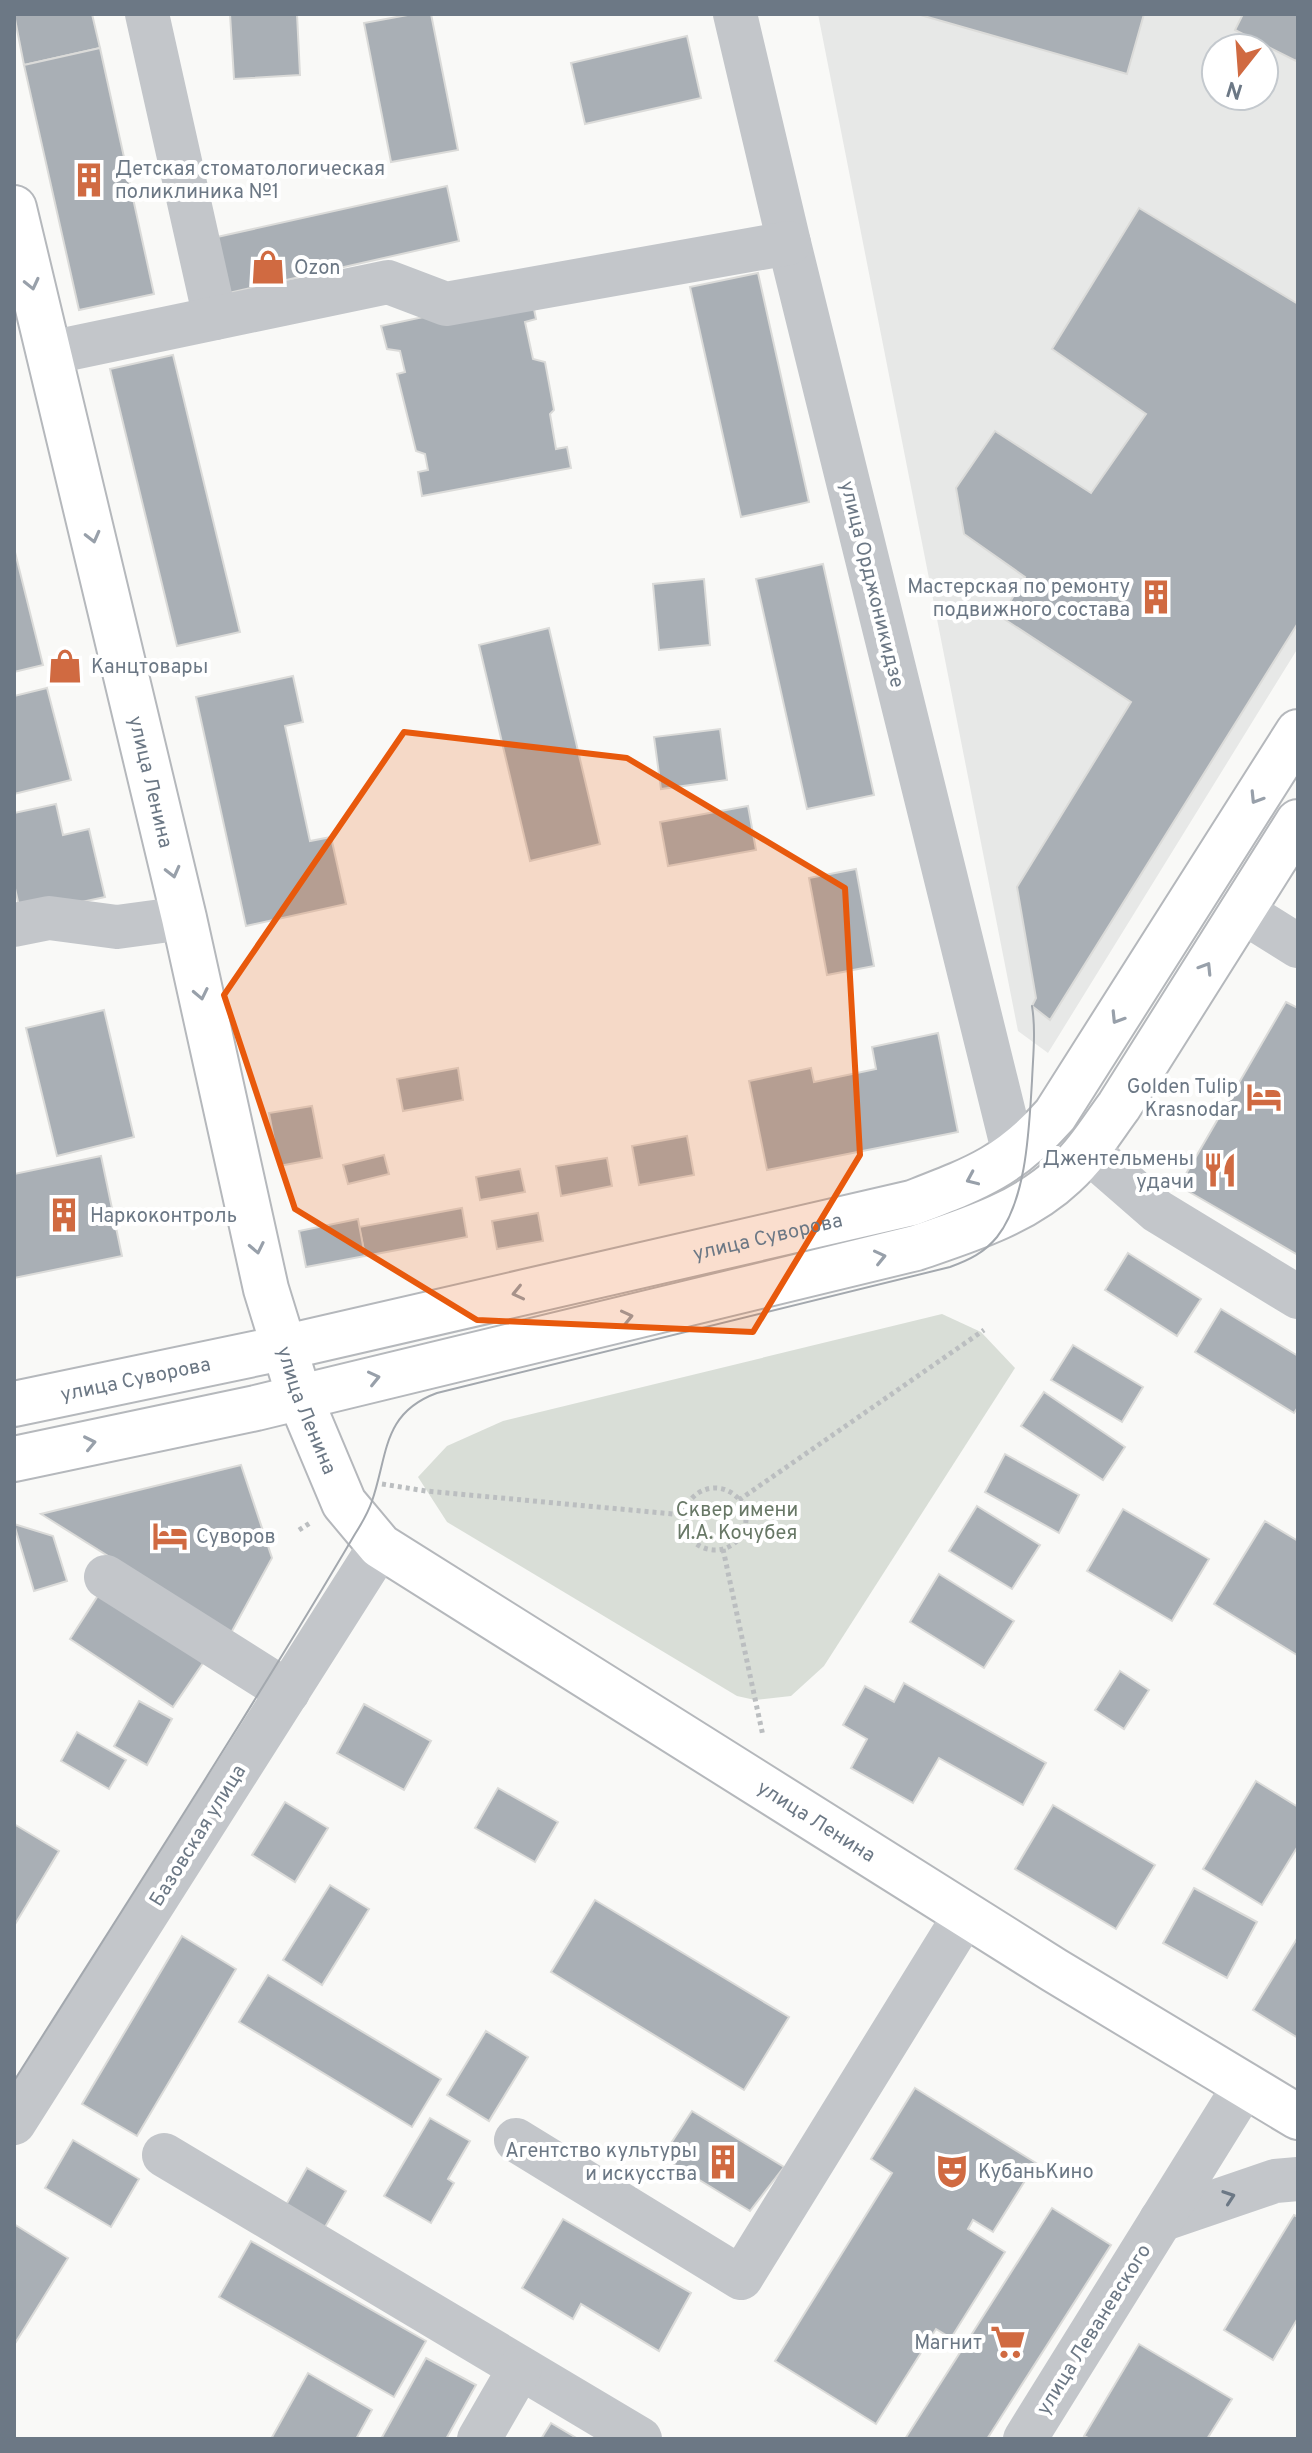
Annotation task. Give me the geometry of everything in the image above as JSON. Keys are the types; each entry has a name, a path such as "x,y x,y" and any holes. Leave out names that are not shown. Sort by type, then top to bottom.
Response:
{"main road":[{"name":"улица Ленина","path":"14,208 184,918 266,1289 299,1396 344,1503 380,1546 965,1915 1298,2117"},
{"name":"улица Суворова","path":"14,1404 282,1348 912,1203 998,1166 1028,1145 1055,1115 1298,732"},
{"path":"14,1459 299,1396 916,1248 1011,1212 1064,1175 1087,1150 1119,1106 1298,822"}],"street":[{"path":"147,14 215,318"},
{"name":"улица Орджоникидзе","path":"735,14 1014,1154"},
{"path":"49,353 388,282 446,304 789,243"},
{"path":"1242,911 1298,946"},
{"path":"14,925 49,918 117,927 184,918"},
{"path":"1087,1150 1157,1211 1298,1297"},
{"name":"Базовская улица","path":"14,2122 380,1546"},
{"path":"106,1577 288,1692"},
{"path":"516,2140 741,2278 965,1915"},
{"name":"улица Леваневского","path":"1025,2439 1245,2085"},
{"path":"164,2155 640,2439"},
{"name":"улица Леваневского","path":"1161,2220 1275,2181 1298,2179"},
{"path":"479,2439 520,2368"}],"path":[{"path":"739,1500 984,1330"},
{"path":"382,1484 426,1491 684,1515"},
{"path":"711,1488 731,1493 739,1500 745,1508 745,1529 733,1545 713,1551 696,1544 688,1535 684,1515 693,1497 711,1488"},
{"path":"723,1549 763,1739"}],"highlighted area":[{"path":"404,732 627,758 845,888 860,1155 753,1332 477,1320 295,1209 224,995"}],"shaded area":[{"name":"Мастерская по ремонту подвижного состава","path":"818,14 1298,14 1298,648 1048,1053 1018,1031"}],"green space":[{"name":"Сквер имени И.А. Кочубея","path":"942,1314 981,1332 1015,1368 824,1666 791,1696 755,1700 737,1696 447,1522 418,1477 447,1446 503,1421"}],"building":[{"path":"14,14 92,14 100,48 24,65"},
{"path":"230,14 297,14 300,75 234,79"},
{"path":"431,14 458,150 391,162 364,23"},
{"path":"917,14 1144,14 1127,74"},
{"path":"1243,14 1298,14 1298,57 1296,61 1280,53 1280,32 1235,30"},
{"path":"687,36 701,98 585,124 571,63"},
{"name":"Детская стоматологическая поликлиника №1","path":"100,48 154,294 79,310 24,65"},
{"path":"447,186 459,241 220,295 208,239"},
{"name":"Мастерская по ремонту подвижного состава","path":"1139,208 1298,304 1298,623 1050,1020 1032,1006 1036,998 1017,887 1131,702 1001,617 1025,577 964,534 956,488 995,431 1091,493 1146,414 1052,349"},
{"path":"758,273 809,502 741,517 690,287"},
{"path":"531,294 536,319 525,322 533,359 545,362 554,410 550,414 556,449 567,447 571,468 422,496 418,472 428,470 425,454 416,451 397,374 405,372 400,351 387,349 381,326"},
{"path":"173,355 240,632 177,646 110,369"},
{"path":"14,548 43,665 14,672"},
{"path":"823,564 874,795 807,809 756,579"},
{"path":"704,579 710,645 659,650 653,584"},
{"path":"549,628 600,844 530,861 479,645"},
{"path":"293,676 303,722 285,726 310,841 331,837 346,904 246,926 196,697"},
{"path":"47,688 71,780 14,794 14,696"},
{"path":"720,729 727,780 661,789 654,737"},
{"path":"56,804 63,835 89,829 105,897 21,915 14,884 14,813"},
{"path":"748,806 756,850 668,866 660,822"},
{"path":"856,869 874,966 827,975 809,878"},
{"name":"Golden Tulip Krasnodar","path":"1286,1002 1298,1008 1298,1255 1179,1186"},
{"path":"104,1010 134,1137 57,1156 26,1028"},
{"path":"938,1033 958,1132 767,1170 749,1081 811,1068 814,1082 876,1069 872,1047"},
{"path":"458,1068 463,1100 403,1111 397,1079"},
{"path":"312,1106 322,1158 279,1166 269,1113"},
{"path":"687,1136 694,1175 639,1185 632,1146"},
{"path":"384,1155 389,1174 348,1184 343,1165"},
{"name":"Наркоконтроль","path":"101,1156 122,1256 14,1278 14,1174"},
{"path":"607,1158 612,1186 561,1196 556,1166"},
{"path":"520,1169 525,1192 480,1200 476,1177"},
{"path":"462,1208 467,1237 365,1256 359,1227"},
{"path":"538,1213 543,1241 497,1249 492,1221"},
{"path":"358,1219 365,1256 306,1267 299,1231"},
{"path":"1128,1253 1201,1299 1177,1336 1105,1290"},
{"path":"1221,1309 1298,1356 1298,1407 1294,1413 1195,1352"},
{"path":"1073,1345 1143,1387 1122,1422 1051,1380"},
{"path":"1044,1392 1125,1447 1103,1480 1021,1426"},
{"path":"1005,1454 1079,1495 1059,1533 985,1492"},
{"name":"Суворов","path":"241,1465 272,1558 231,1633 41,1514"},
{"path":"977,1506 1040,1545 1012,1589 949,1551"},
{"path":"1123,1509 1209,1559 1172,1621 1087,1571"},
{"path":"1265,1521 1298,1541 1297,1655 1214,1604"},
{"path":"14,1524 53,1536 67,1581 34,1591"},
{"path":"939,1574 1014,1621 984,1668 910,1622"},
{"path":"101,1591 205,1660 173,1707 70,1639"},
{"path":"1120,1671 1149,1690 1124,1729 1095,1710"},
{"path":"904,1683 1046,1763 1023,1805 939,1758 913,1803 851,1768 867,1739 843,1725 865,1686 894,1702"},
{"path":"139,1701 172,1719 147,1765 114,1746"},
{"path":"364,1704 431,1741 404,1790 337,1753"},
{"path":"77,1732 126,1760 109,1789 61,1761"},
{"path":"1256,1781 1298,1807 1298,1846 1262,1905 1203,1869"},
{"path":"498,1788 558,1822 535,1862 475,1828"},
{"path":"285,1802 328,1828 295,1882 252,1855"},
{"path":"1053,1805 1155,1865 1116,1929 1015,1869"},
{"path":"14,1824 59,1851 14,1926"},
{"path":"330,1885 369,1909 322,1985 283,1960"},
{"path":"1194,1888 1257,1922 1227,1978 1163,1943"},
{"path":"595,1900 789,2017 744,2090 551,1972"},
{"path":"182,1936 236,1969 137,2136 82,2104"},
{"path":"1298,1937 1298,2038 1253,2010"},
{"path":"268,1975 441,2079 412,2127 239,2022"},
{"path":"486,2031 528,2057 489,2121 447,2095"},
{"path":"915,2088 1036,2163 993,2232 973,2220 968,2229 1005,2252 951,2338 936,2329 876,2424 775,2361 892,2173 871,2159"},
{"name":"Агентство культуры и искусства","path":"692,2111 784,2167 750,2211 662,2157"},
{"path":"430,2118 470,2141 448,2179 454,2183 431,2223 384,2196"},
{"path":"73,2140 139,2179 111,2227 45,2188"},
{"path":"307,2168 346,2191 321,2234 282,2212"},
{"name":"Магнит","path":"1052,2208 1111,2245 987,2439 905,2439"},
{"path":"1294,2215 1298,2217 1298,2318 1273,2360 1224,2330"},
{"path":"563,2219 691,2293 659,2351 581,2304 573,2319 522,2288"},
{"path":"14,2224 68,2258 14,2345"},
{"path":"251,2241 426,2341 394,2397 219,2297"},
{"path":"1139,2344 1232,2399 1207,2439 1090,2439 1084,2436"},
{"path":"426,2358 476,2385 446,2439 381,2439"},
{"path":"308,2373 372,2410 356,2439 271,2439"},
{"path":"551,2423 578,2439 541,2439"}],"tram line":[{"path":"14,2081 230,1740 362,1522 372,1501 390,1437 406,1412 419,1401 437,1393 950,1267 976,1255 992,1243 1007,1221 1025,1162 1034,1034 1032,1006"}],"place":[{"name":"Детская стоматологическая поликлиника №1","path":"89,180"},
{"name":"Ozon","path":"268,267"},
{"name":"Мастерская по ремонту подвижного состава","path":"1156,597"},
{"name":"Канцтовары","path":"65,666"},
{"name":"Golden Tulip Krasnodar","path":"1264,1097"},
{"name":"Джентельмены удачи","path":"1220,1170"},
{"name":"Наркоконтроль","path":"64,1215"},
{"name":"Суворов","path":"170,1536"},
{"name":"Агентство культуры и искусства","path":"723,2162"},
{"name":"КубаньКино","path":"952,2171"},
{"name":"Магнит","path":"1008,2342"}]}
